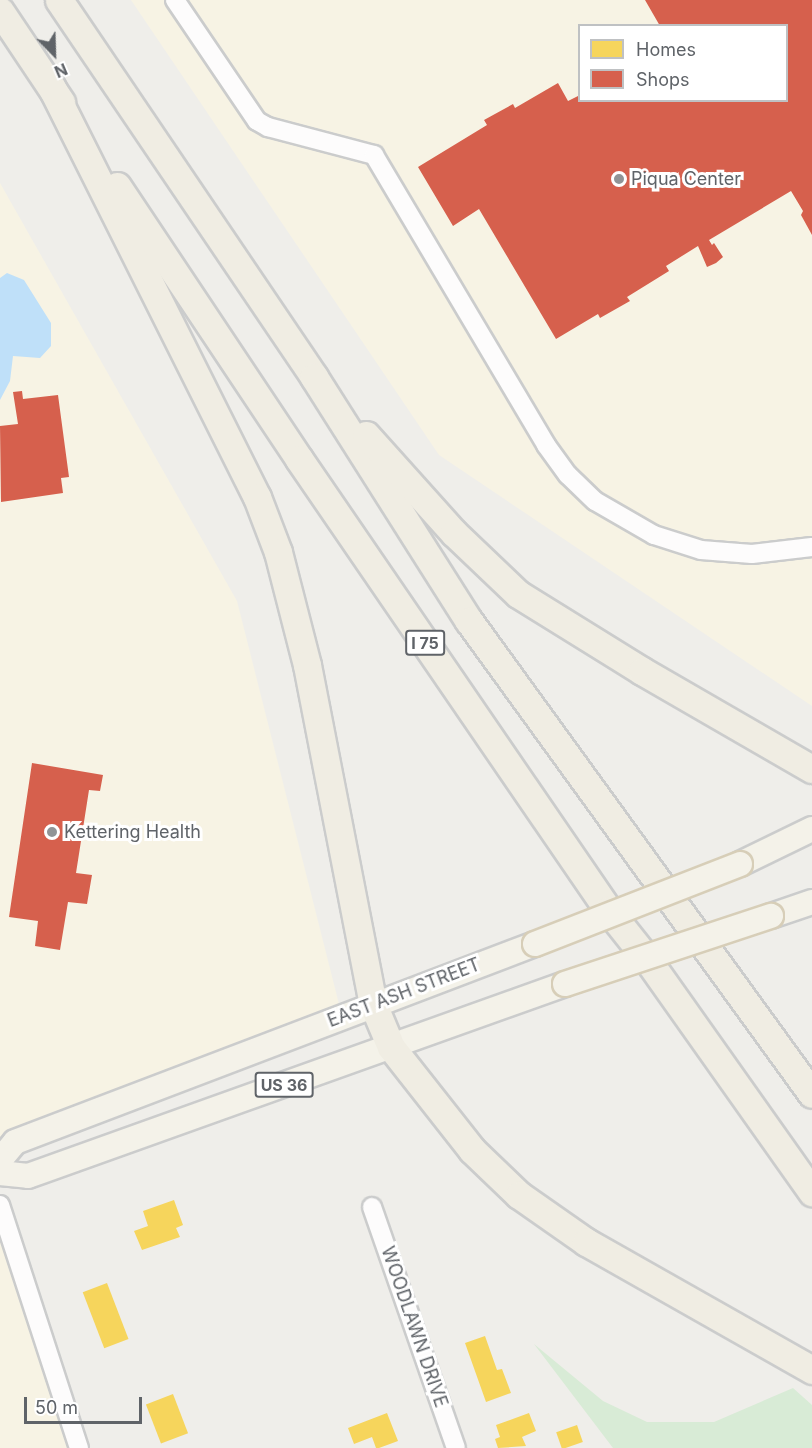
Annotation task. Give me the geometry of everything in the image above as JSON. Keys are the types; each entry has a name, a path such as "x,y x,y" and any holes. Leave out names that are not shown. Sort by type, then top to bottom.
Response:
{"highway":[{"name":"I 75","path":"59,0 314,377 469,621 812,1094"},
{"name":"I 75","path":"0,11 299,459 601,900 647,959 812,1192"},
{"path":"51,86 257,497 278,552 307,665 373,1004 391,1047 472,1150 519,1195 586,1242 812,1370"},
{"path":"314,377 454,533 518,594 642,671 812,769"}],"main road":[{"name":"EAST ASH STREET","path":"0,1160 15,1142 740,864 812,829"},
{"name":"US 36","path":"0,1173 28,1176 566,984 812,902"}],"street":[{"path":"175,0 257,121 268,127 374,155 546,445 568,475 595,501 654,535 701,550 752,554 812,547"},
{"path":"0,1204 79,1448"},
{"name":"WOODLAWN DRIVE","path":"372,1207 456,1448"}],"shaded area":[{"path":"131,0 812,0 812,706 439,455"},
{"path":"0,183 237,601 342,1016 0,1160"},
{"path":"0,1205 79,1448 0,1448"}],"green space":[{"path":"534,1344 603,1401 647,1422 714,1422 793,1388 812,1405 812,1448 613,1448"}],"water":[{"path":"7,273 24,280 51,323 51,346 40,358 13,356 10,381 0,400 0,278"}],"building: Homes":[{"path":"174,1200 183,1225 176,1228 180,1237 142,1250 134,1231 148,1226 143,1211"},
{"path":"107,1283 129,1339 104,1348 83,1292"},
{"path":"485,1336 497,1370 502,1369 511,1393 486,1402 465,1343"},
{"path":"173,1394 188,1433 161,1444 146,1404"},
{"path":"387,1413 398,1441 376,1448 372,1437 354,1444 348,1428"},
{"path":"529,1413 536,1431 522,1437 526,1446 498,1448 495,1439 500,1437 496,1425"},
{"path":"577,1425 583,1442 562,1448 556,1432"}],"building: Shops":[{"name":"Piqua Center","path":"645,0 812,0 812,235 801,215 803,211 791,191 709,240 712,245 714,243 723,257 716,263 707,267 698,246 666,266 669,271 627,297 630,301 600,318 598,314 556,339 479,209 453,226 418,167 487,125 484,120 513,104 515,108 558,83 568,101 578,96 578,102 788,102 788,24 659,24"},
{"path":"22,391 23,399 58,395 69,477 61,478 63,493 1,502 0,426 18,424 13,392"},
{"name":"Kettering Health","path":"32,763 103,775 100,791 89,790 76,873 92,875 87,904 68,902 60,950 35,946 38,921 9,917"}],"place":[{"name":"Piqua Center","path":"619,179"},
{"name":"Kettering Health","path":"52,832"}]}
